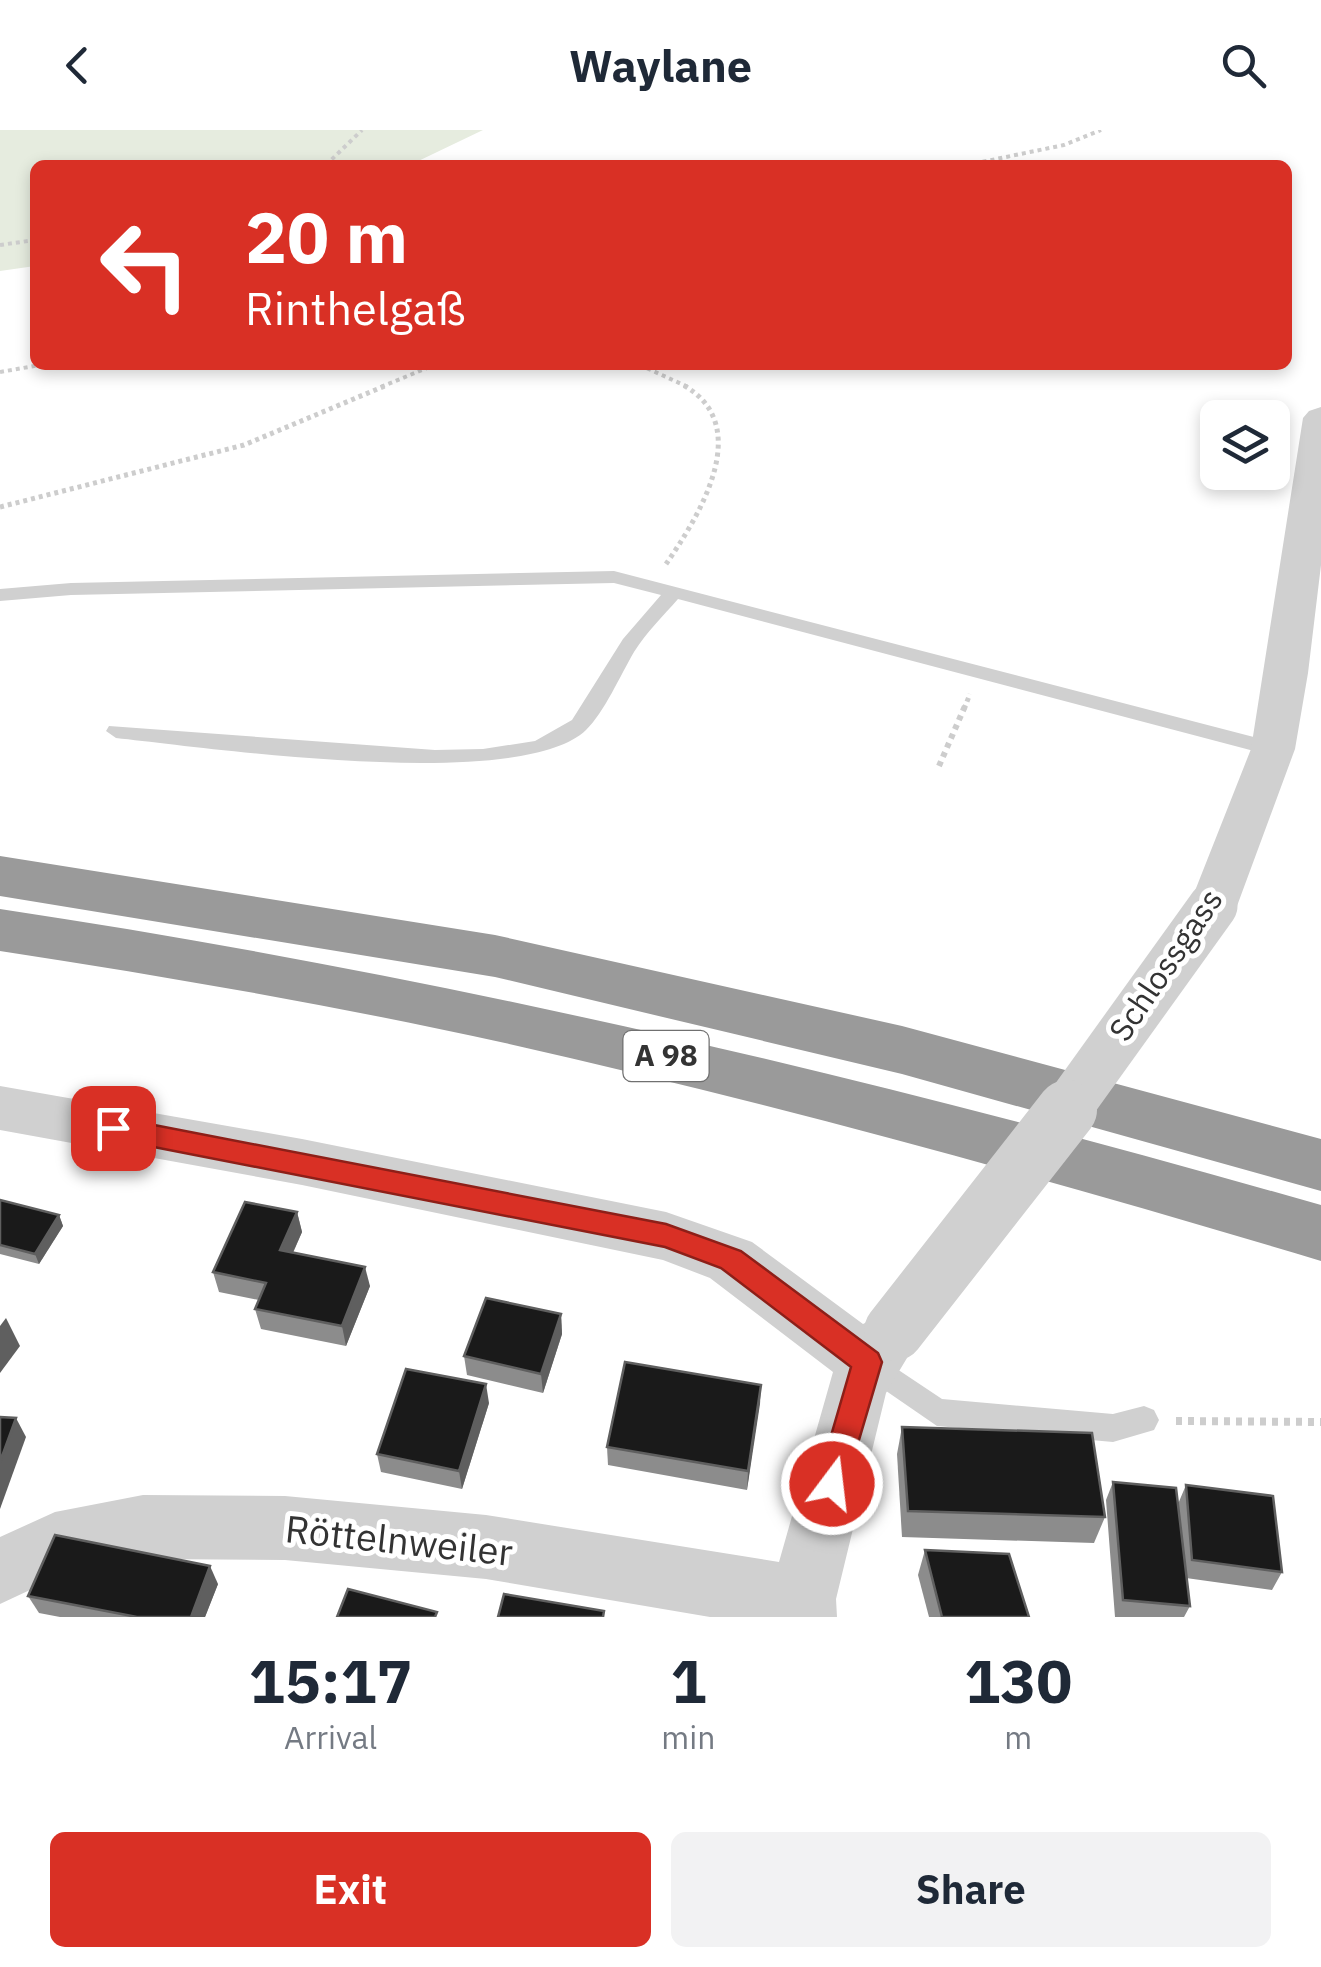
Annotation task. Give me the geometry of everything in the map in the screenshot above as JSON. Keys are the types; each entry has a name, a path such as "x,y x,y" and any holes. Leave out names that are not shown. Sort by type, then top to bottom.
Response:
{"highway":[{"name":"A 98","path":"0,876 495,956 902,1050 1321,1165"},
{"name":"A 98","path":"0,930 149,951 480,1012 848,1099 1098,1166 1321,1232"}],"street":[{"name":"Schlossgass","path":"881,1347 1058,1122 1213,906 1273,749 1321,418"},
{"path":"0,1108 302,1162 666,1236 731,1260 881,1347"},
{"name":"Röttelnweiler","path":"0,1571 55,1544 144,1527 285,1528 486,1547 802,1608 855,1393 881,1347"}],"lane":[{"path":"0,596 70,589 614,576 1273,749"},
{"path":"116,731 251,745 435,756 483,756 540,748 579,725 630,643 674,592"},
{"path":"881,1347 937,1412 1113,1428 1144,1420"}],"path":[{"path":"331,160 362,130"},
{"path":"991,160 1064,145 1102,130"},
{"path":"0,245 30,241"},
{"path":"0,372 30,367"},
{"path":"0,507 244,445 422,370"},
{"path":"649,370 708,403 717,426 712,486 688,535 650,584"},
{"path":"939,766 978,674"},
{"path":"1144,1420 1321,1422"}],"shaded area":[{"path":"0,130 483,130 420,160 30,160 30,267 0,271"}],"building":[{"path":"0,1200 59,1215 35,1254 0,1245"},
{"path":"245,1202 297,1212 280,1250 365,1267 342,1326 255,1309 266,1283 213,1272"},
{"path":"486,1298 561,1314 541,1374 464,1356"},
{"path":"625,1362 761,1385 748,1471 607,1447"},
{"path":"406,1369 486,1384 459,1471 377,1454"},
{"path":"0,1417 16,1418 0,1462"},
{"path":"902,1427 1092,1433 1105,1517 908,1511"},
{"path":"1113,1482 1176,1488 1190,1606 1123,1600"},
{"path":"1186,1485 1273,1496 1282,1572 1192,1560"},
{"path":"55,1535 210,1566 191,1617 137,1617 28,1596"},
{"path":"925,1550 1009,1554 1029,1617 942,1617"},
{"path":"348,1589 437,1612 435,1617 337,1617"},
{"path":"504,1594 604,1611 603,1617 498,1617"}],"route":[{"path":"113,1128 666,1236 731,1260 868,1362 855,1393 832,1484"}]}
